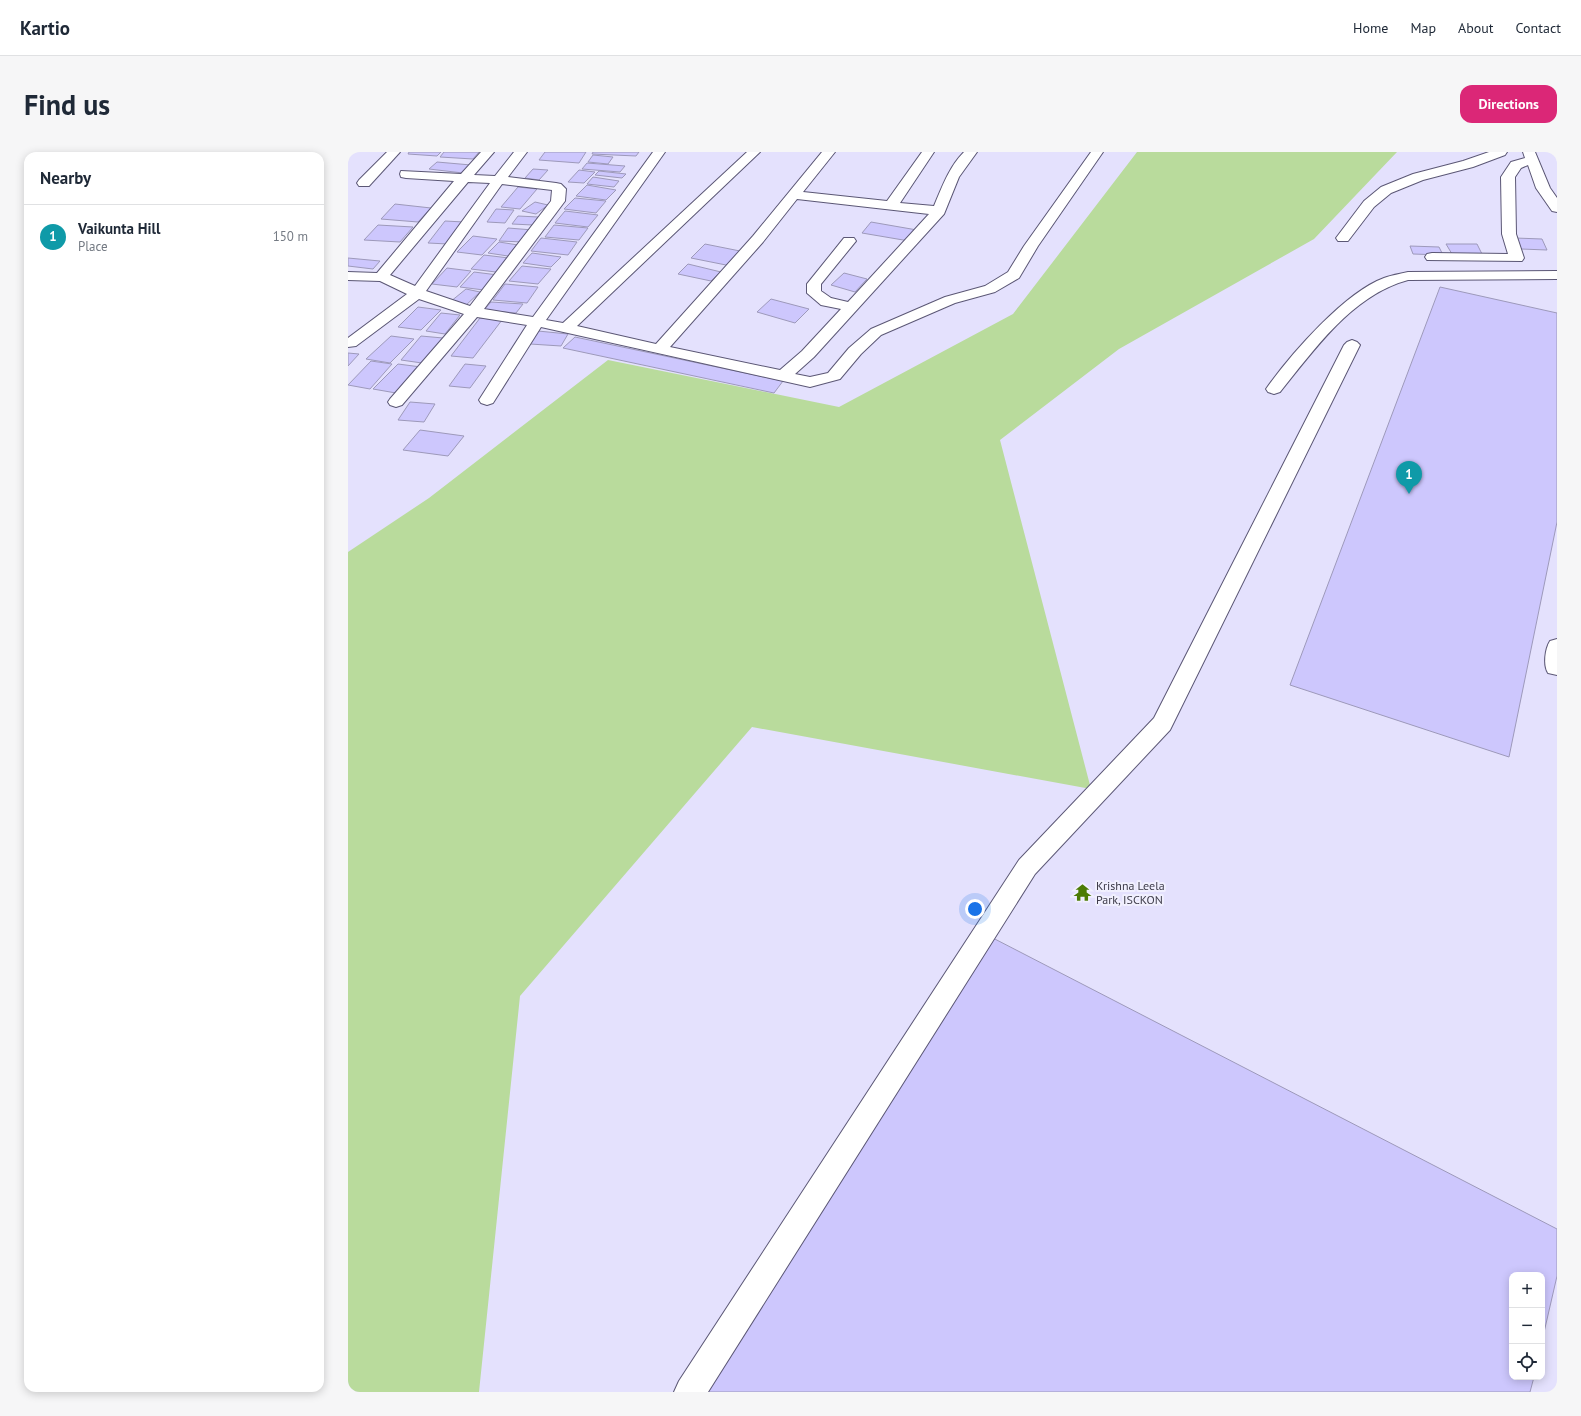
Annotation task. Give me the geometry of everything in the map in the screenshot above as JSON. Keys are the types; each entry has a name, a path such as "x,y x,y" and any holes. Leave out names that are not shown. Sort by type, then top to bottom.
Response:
{"street":[{"path":"364,183 394,152"},
{"path":"381,277 464,178 488,152"},
{"path":"351,343 417,293 521,152"},
{"path":"486,400 537,322 660,152"},
{"path":"565,329 754,152"},
{"path":"659,350 752,245 829,152"},
{"path":"892,204 928,152"},
{"path":"783,376 808,354 938,211 952,177 963,160 971,152"},
{"path":"348,276 381,277 396,282 417,293 472,312 537,322 810,382 834,376 855,351 876,332 950,300 990,289 1014,275 1031,246 1097,152"},
{"path":"1343,238 1369,204 1386,190 1418,177 1468,164 1501,152"},
{"path":"1432,257 1517,258 1509,234 1508,177 1516,165 1530,156 1543,188 1556,204"},
{"path":"396,402 483,301 558,201 559,189 556,187 499,180 406,174"},
{"path":"794,195 892,204 938,211"},
{"path":"849,241 814,284 814,293 826,302 852,307"},
{"path":"1274,389 1328,324 1373,289 1390,280 1408,276 1557,275"},
{"path":"690,1392 1027,867 1162,724 1210,631 1352,345"},
{"path":"1555,668 1557,646"}],"green space":[{"path":"1137,152 1397,152 1314,239 1119,349 1000,440 1091,789 752,727 520,996 479,1392 348,1392 348,552 429,498 608,360 839,407 1013,314"}],"building":[{"path":"409,152 441,152 437,156 408,154"},
{"path":"444,152 479,152 473,159 440,157"},
{"path":"545,152 586,152 579,163 539,160"},
{"path":"593,152 639,152 636,156 592,154"},
{"path":"593,155 613,157 608,164 588,162"},
{"path":"437,162 471,165 463,173 429,169"},
{"path":"587,163 625,166 620,172 582,169"},
{"path":"533,169 548,170 539,180 525,178"},
{"path":"579,170 595,172 584,183 568,182"},
{"path":"599,171 626,174 622,178 595,175"},
{"path":"593,177 619,181 614,187 587,184"},
{"path":"587,185 616,190 606,200 576,196"},
{"path":"518,187 537,189 520,209 501,207"},
{"path":"575,198 606,201 596,213 564,209"},
{"path":"535,202 548,205 536,214 522,211"},
{"path":"395,204 431,208 418,222 381,219"},
{"path":"496,209 514,210 505,223 487,222"},
{"path":"565,211 598,215 588,227 555,223"},
{"path":"518,216 538,217 533,225 512,224"},
{"path":"445,221 464,222 448,244 428,243"},
{"path":"871,222 917,230 909,241 862,233"},
{"path":"378,225 413,227 400,242 364,240"},
{"path":"554,225 588,228 579,240 545,237"},
{"path":"508,228 533,230 524,242 499,241"},
{"path":"473,236 497,239 482,255 457,252"},
{"path":"541,238 577,242 568,255 531,251"},
{"path":"1515,238 1542,239 1547,250 1521,249"},
{"path":"499,242 518,245 508,256 488,253"},
{"path":"705,244 740,251 726,265 691,258"},
{"path":"1446,244 1477,244 1482,254 1452,254"},
{"path":"1410,246 1439,247 1443,255 1413,254"},
{"path":"532,253 561,257 551,267 523,263"},
{"path":"484,255 509,258 496,272 471,269"},
{"path":"348,258 380,261 373,269 348,266"},
{"path":"688,264 721,272 711,281 678,274"},
{"path":"522,266 551,269 538,284 509,281"},
{"path":"447,268 471,271 457,287 432,284"},
{"path":"474,272 498,275 484,290 460,287"},
{"path":"844,273 867,279 855,292 831,285"},
{"path":"505,284 538,287 527,303 493,300"},
{"path":"1440,287 1557,313 1557,522 1509,757 1290,685"},
{"path":"466,289 480,292 465,306 450,302"},
{"path":"771,299 809,309 795,323 757,312"},
{"path":"491,302 523,304 516,313 484,310"},
{"path":"418,307 441,310 421,330 398,327"},
{"path":"441,313 460,315 445,334 426,331"},
{"path":"480,318 502,320 473,358 451,356"},
{"path":"538,331 568,334 561,346 530,344"},
{"path":"391,336 414,339 390,363 366,359"},
{"path":"421,336 443,338 422,363 401,360"},
{"path":"575,337 783,381 774,393 563,348"},
{"path":"348,353 359,354 348,366"},
{"path":"371,361 392,364 370,389 348,385"},
{"path":"398,364 421,367 396,393 373,389"},
{"path":"465,364 486,366 470,388 449,386"},
{"path":"410,402 435,404 424,422 398,420"},
{"path":"420,430 464,436 448,456 403,450"},
{"path":"989,936 1557,1229 1557,1276 1545,1328 1545,1272 1509,1272 1509,1380 1533,1380 1530,1392 703,1392"}],"place":[{"name":"Vaikunta Hill","path":"1409,494"},
{"name":"Krishna Leela Park, ISCKON","path":"1083,892"}]}
